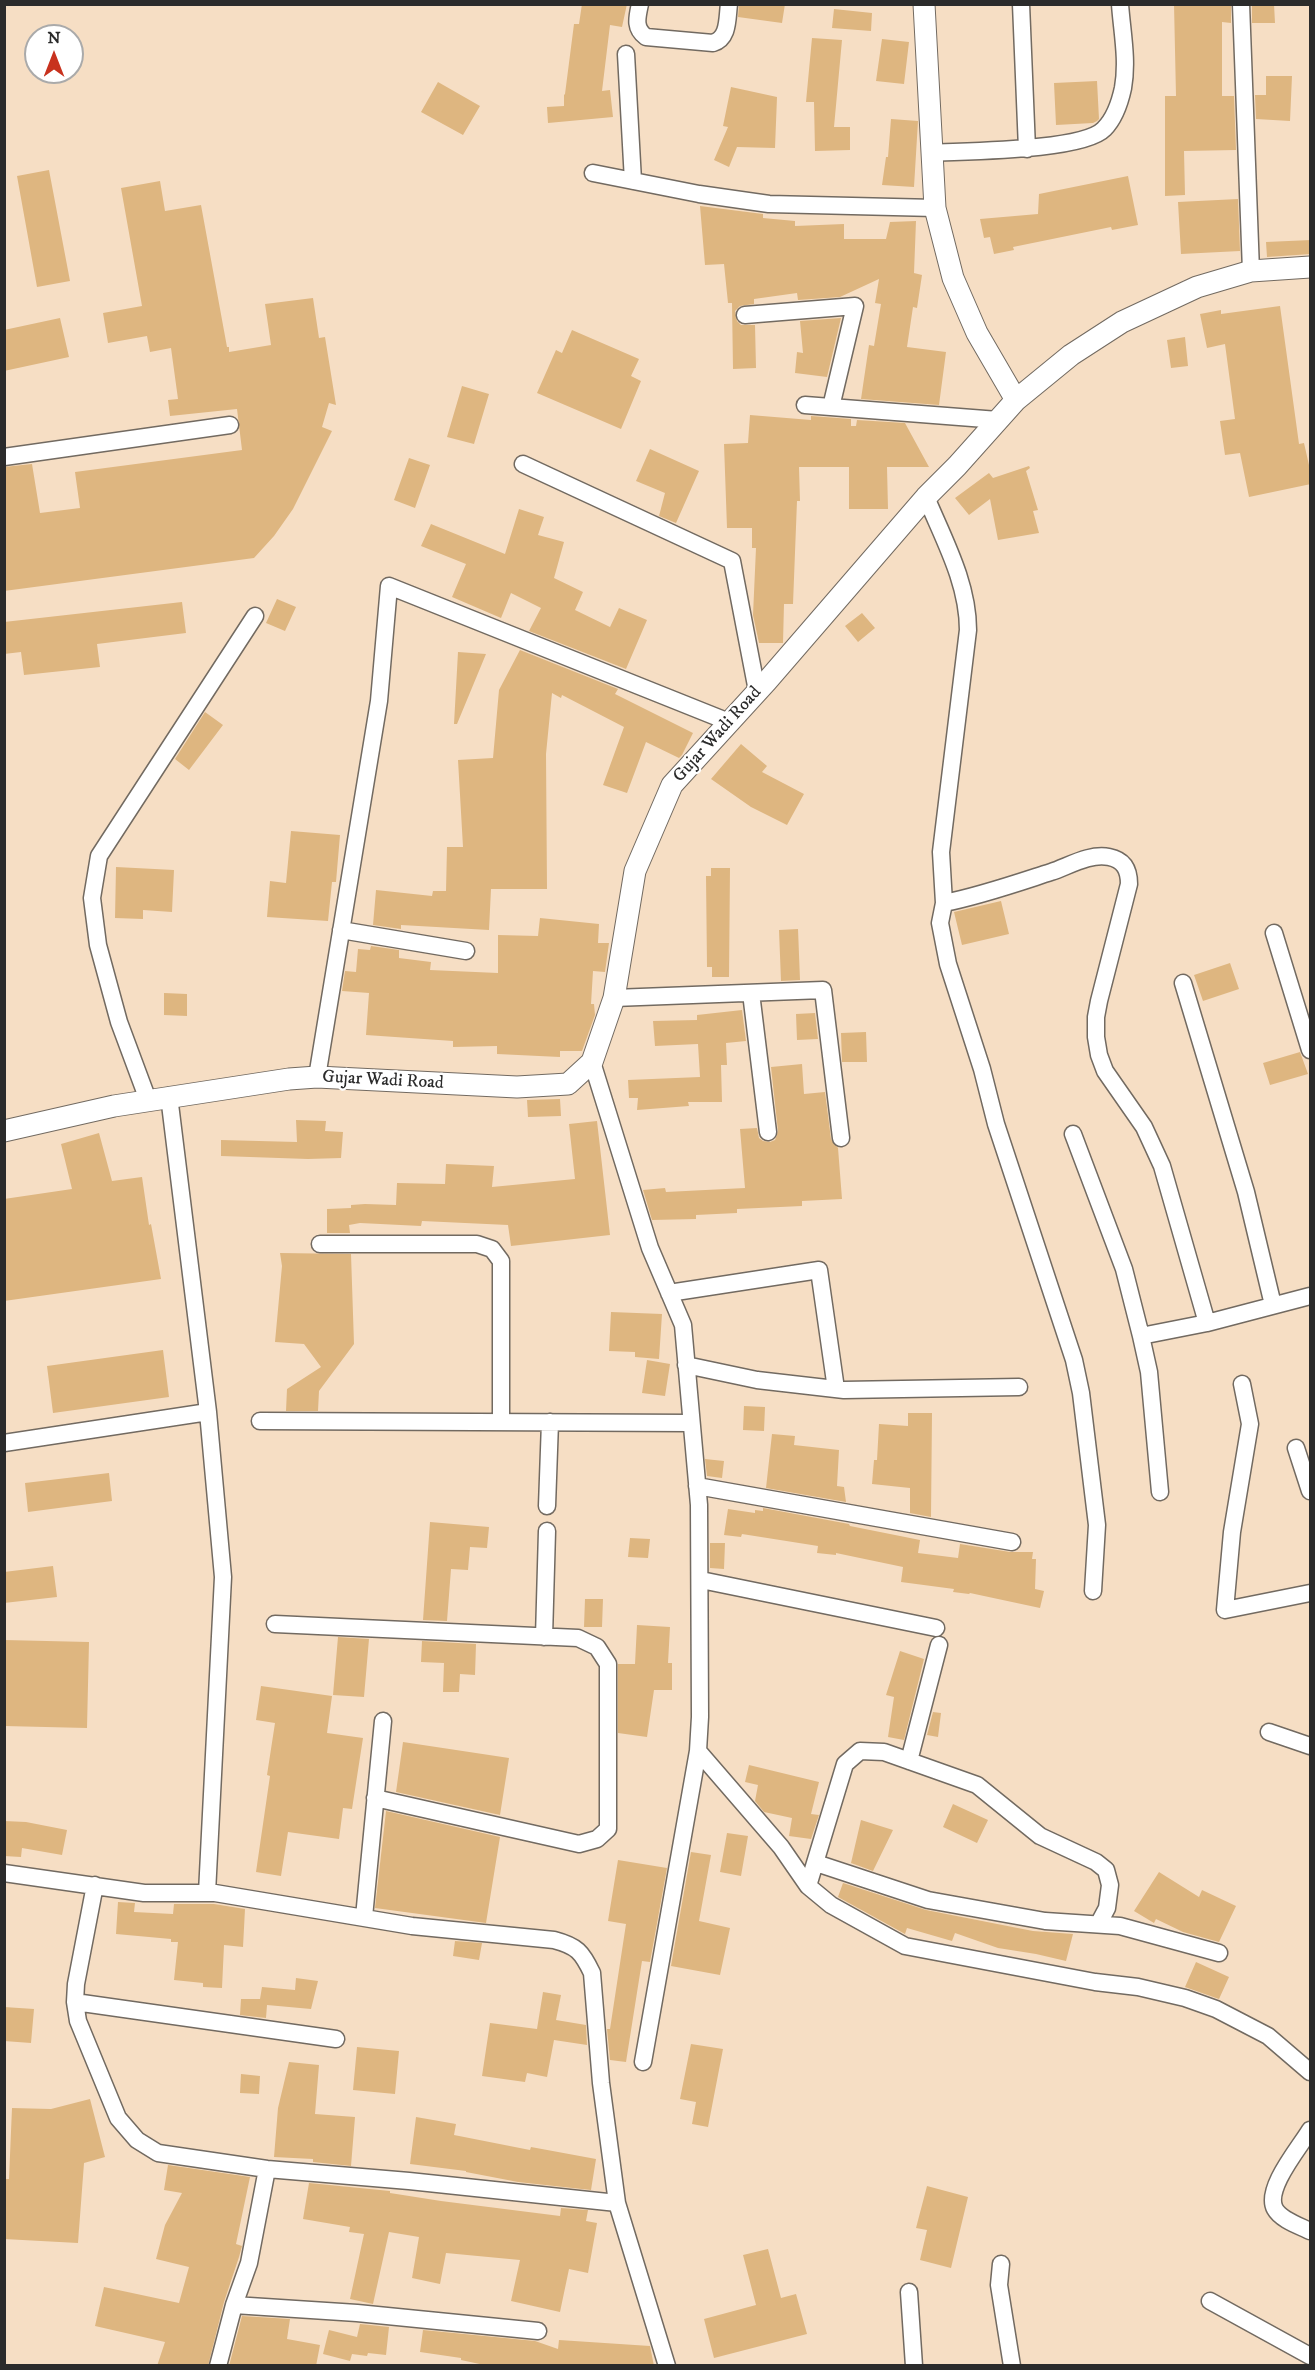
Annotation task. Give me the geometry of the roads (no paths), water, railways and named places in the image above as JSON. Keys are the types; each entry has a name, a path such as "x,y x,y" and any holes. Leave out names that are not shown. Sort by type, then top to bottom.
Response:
{"street":[{"path":"640,4 637,26 646,37 713,43 720,41 725,33 729,4"},
{"path":"924,4 935,208 953,278 976,333 1016,400"},
{"path":"1022,4 1027,149"},
{"path":"931,153 1027,149 1077,141 1102,131 1114,114 1123,88 1125,58 1120,4"},
{"path":"1241,4 1251,271"},
{"path":"626,54 633,181"},
{"path":"593,173 769,204 935,208"},
{"name":"Gujar Wadi Road","path":"4,1131 114,1106 290,1078 317,1077 527,1086 568,1084 592,1062 614,999 635,871 672,785 926,497 1016,400 1071,356 1122,322 1197,287 1251,271 1311,267"},
{"path":"745,315 855,306 831,407"},
{"path":"805,405 998,420"},
{"path":"4,457 230,425"},
{"path":"523,464 732,561 757,691"},
{"path":"926,497 961,582 968,609 968,630 941,852 944,903 940,923 948,964 982,1069 996,1124 1068,1341 1079,1382 1097,1525 1093,1591"},
{"path":"317,1077 379,701 389,586 729,722"},
{"path":"148,1100 120,1022 98,945 92,898 99,856 255,616"},
{"path":"944,903 1052,872 1090,858 1109,857 1121,862 1129,872 1129,884 1095,1017 1099,1055 1105,1071 1154,1144 1207,1323"},
{"path":"341,930 466,951"},
{"path":"1275,933 1311,1050"},
{"path":"1183,983 1246,1192 1274,1305"},
{"path":"614,999 823,990 842,1138"},
{"path":"751,993 768,1132"},
{"path":"592,1062 650,1248 683,1325 697,1486 701,1580 698,1751 643,2062"},
{"path":"170,1096 208,1412 223,1576 207,1893"},
{"path":"1073,1134 1124,1269 1141,1336 1149,1372 1160,1492"},
{"path":"320,1244 477,1244 492,1249 501,1261 501,1422"},
{"path":"669,1293 819,1270 836,1389"},
{"path":"1141,1336 1207,1323 1311,1296"},
{"path":"686,1365 757,1380 836,1389 1019,1387"},
{"path":"1242,1384 1250,1424 1232,1532 1225,1610 1311,1593"},
{"path":"4,1443 208,1412"},
{"path":"260,1421 691,1423"},
{"path":"547,1506 549,1422"},
{"path":"1296,1448 1311,1491"},
{"path":"697,1486 1012,1542"},
{"path":"544,1637 547,1531"},
{"path":"701,1580 936,1628"},
{"path":"275,1624 578,1638 597,1647 608,1664 608,1829 597,1839 579,1844 375,1798"},
{"path":"909,1761 939,1645"},
{"path":"364,1917 383,1721"},
{"path":"1269,1732 1311,1746"},
{"path":"698,1751 781,1847 808,1886 831,1905 905,1946 1095,1983 1138,1987 1185,1998 1216,2009 1268,2036 1311,2072"},
{"path":"808,1886 845,1764 860,1751 884,1752 976,1785 1040,1836 1095,1862 1106,1870 1110,1885 1107,1908 1099,1923"},
{"path":"816,1863 928,1900 1045,1921 1120,1926 1219,1953"},
{"path":"4,1874 144,1893 207,1893 412,1926 554,1940 572,1945 585,1957 592,1973 601,2083 617,2203 667,2366"},
{"path":"95,1885 76,1984 75,2002 78,2021 118,2118 137,2140 158,2153 267,2169 617,2203"},
{"path":"75,2002 336,2039"},
{"path":"1311,2130 1276,2182 1272,2197 1274,2208 1282,2216 1311,2231"},
{"path":"218,2366 234,2305 249,2263 267,2169"},
{"path":"1001,2264 999,2285 1012,2366"},
{"path":"909,2292 914,2366"},
{"path":"1210,2301 1311,2356"},
{"path":"234,2305 357,2313 538,2331"}]}
